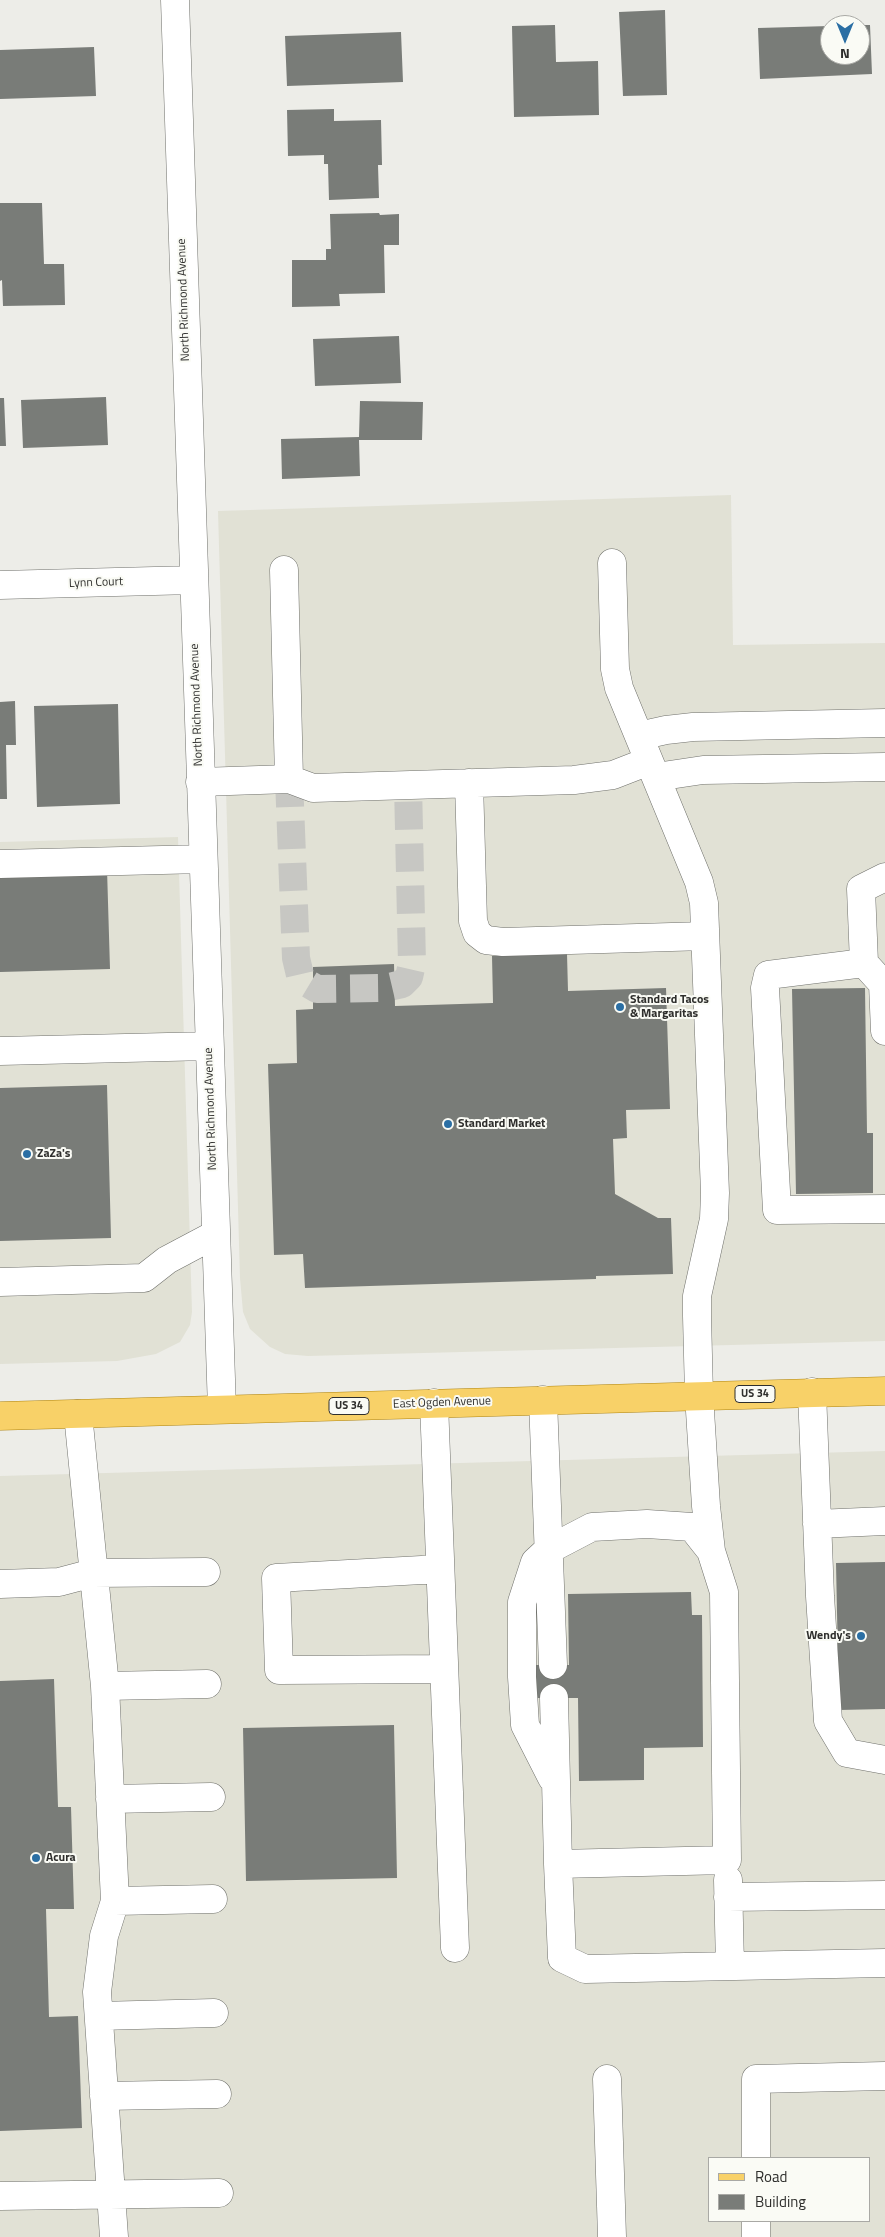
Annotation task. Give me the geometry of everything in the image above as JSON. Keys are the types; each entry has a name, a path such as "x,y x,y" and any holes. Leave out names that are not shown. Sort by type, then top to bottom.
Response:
{"main road":[{"name":"East Ogden Avenue","path":"0,1416 885,1391"}],"street":[{"name":"North Richmond Avenue","path":"175,0 222,1409"},
{"path":"612,563 615,668 620,688 699,882 704,903 715,1193 714,1219 709,1248 697,1296 699,1396 703,1468 711,1551 724,1592 730,1966"},
{"path":"284,570 289,779"},
{"name":"Lynn Court","path":"0,586 193,580"},
{"path":"200,782 289,779 314,788 574,780 613,774 648,758 693,727 885,723"},
{"path":"648,758 703,770 885,767"},
{"path":"469,784 473,921 477,933 486,940 502,942 705,936"},
{"path":"0,864 203,859"},
{"path":"885,877 861,890 864,963 883,984 885,1030"},
{"path":"864,963 768,975 765,988 777,1210 885,1209"},
{"path":"0,1051 209,1046"},
{"path":"0,1282 144,1278 167,1260 216,1234"},
{"path":"812,1392 828,1721 847,1753 885,1760"},
{"path":"543,1400 553,1665"},
{"path":"434,1403 455,1948"},
{"path":"78,1414 105,1686 110,1799 114,1901 104,1936 97,1992 114,2237"},
{"path":"817,1524 885,1521"},
{"path":"555,1785 525,1725 522,1677 522,1602 535,1562 548,1550 592,1527 647,1524 692,1527 711,1551"},
{"path":"440,1568 276,1578 276,1596 279,1670 444,1668"},
{"path":"0,1584 58,1582 93,1573 206,1572"},
{"path":"105,1686 207,1684"},
{"path":"554,1698 555,1785 562,1958 585,1969 885,1963"},
{"path":"110,1799 211,1797"},
{"path":"558,1864 727,1860"},
{"path":"728,1897 885,1895"},
{"path":"114,1901 213,1899"},
{"path":"99,2016 214,2014"},
{"path":"756,2157 756,2079 885,2076"},
{"path":"607,2079 612,2237"},
{"path":"104,2096 217,2094"},
{"path":"0,2196 219,2192"},
{"path":"756,2222 756,2237"}],"shaded area":[{"path":"731,495 733,645 885,643 885,1341 308,1356 285,1354 270,1347 250,1329 243,1312 240,1278 218,511"},
{"path":"178,837 192,1312 190,1325 180,1342 156,1354 117,1361 0,1364 0,842"},
{"path":"885,1451 885,2237 0,2237 0,1476"}],"building":[{"path":"665,10 667,95 623,96 619,12"},
{"path":"555,25 556,62 598,61 599,115 514,117 512,26"},
{"path":"870,25 872,74 760,79 758,28 820,26 820,65 870,65"},
{"path":"401,32 403,82 287,86 285,36"},
{"path":"94,47 96,96 0,99 0,50"},
{"path":"334,109 334,121 381,120 382,165 378,165 379,198 329,200 328,164 324,164 324,155 288,156 287,110"},
{"path":"0,203 42,203 44,264 64,264 65,305 3,306 2,280 0,281"},
{"path":"379,213 380,215 399,214 399,245 384,245 385,293 339,294 340,306 292,307 292,260 326,260 326,249 331,249 330,214"},
{"path":"399,336 401,383 315,386 313,339"},
{"path":"106,397 108,445 23,448 21,400"},
{"path":"0,398 4,398 6,446 0,446"},
{"path":"360,401 423,402 422,440 359,440 360,476 282,479 281,439 359,437"},
{"path":"15,701 16,745 6,745 7,799 0,799 0,702"},
{"path":"118,704 120,804 37,807 34,706"},
{"path":"107,869 110,969 0,972 0,872"},
{"name":"Standard Market","path":"567,954 568,991 666,988 670,1109 626,1110 627,1138 613,1139 615,1194 658,1218 671,1218 673,1274 596,1276 596,1279 305,1288 303,1254 274,1255 268,1064 297,1063 296,1010 313,1009 313,967 394,964 395,1006 493,1003 492,956"},
{"path":"865,988 867,1133 873,1133 873,1193 796,1194 792,989"},
{"path":"107,1085 111,1238 0,1241 0,1088"},
{"name":"Wendy's","path":"885,1562 885,1709 839,1710 836,1563"},
{"path":"691,1592 692,1615 702,1615 703,1747 644,1748 644,1780 579,1781 578,1698 532,1698 532,1665 569,1665 568,1594"},
{"name":"Acura","path":"54,1679 58,1807 71,1807 74,1909 46,1909 49,2017 78,2016 82,2128 0,2131 0,1681"},
{"path":"394,1725 397,1878 246,1881 243,1728"}],"tunnel":[{"path":"289,779 296,958 300,975 307,983 317,989 385,988 402,984 409,977 412,964 408,785"}],"place":[{"name":"Standard Tacos & Margaritas","path":"620,1007"},
{"name":"Standard Market","path":"448,1124"},
{"name":"ZaZa's","path":"27,1154"},
{"name":"Wendy's","path":"861,1636"},
{"name":"Acura","path":"36,1858"}]}
